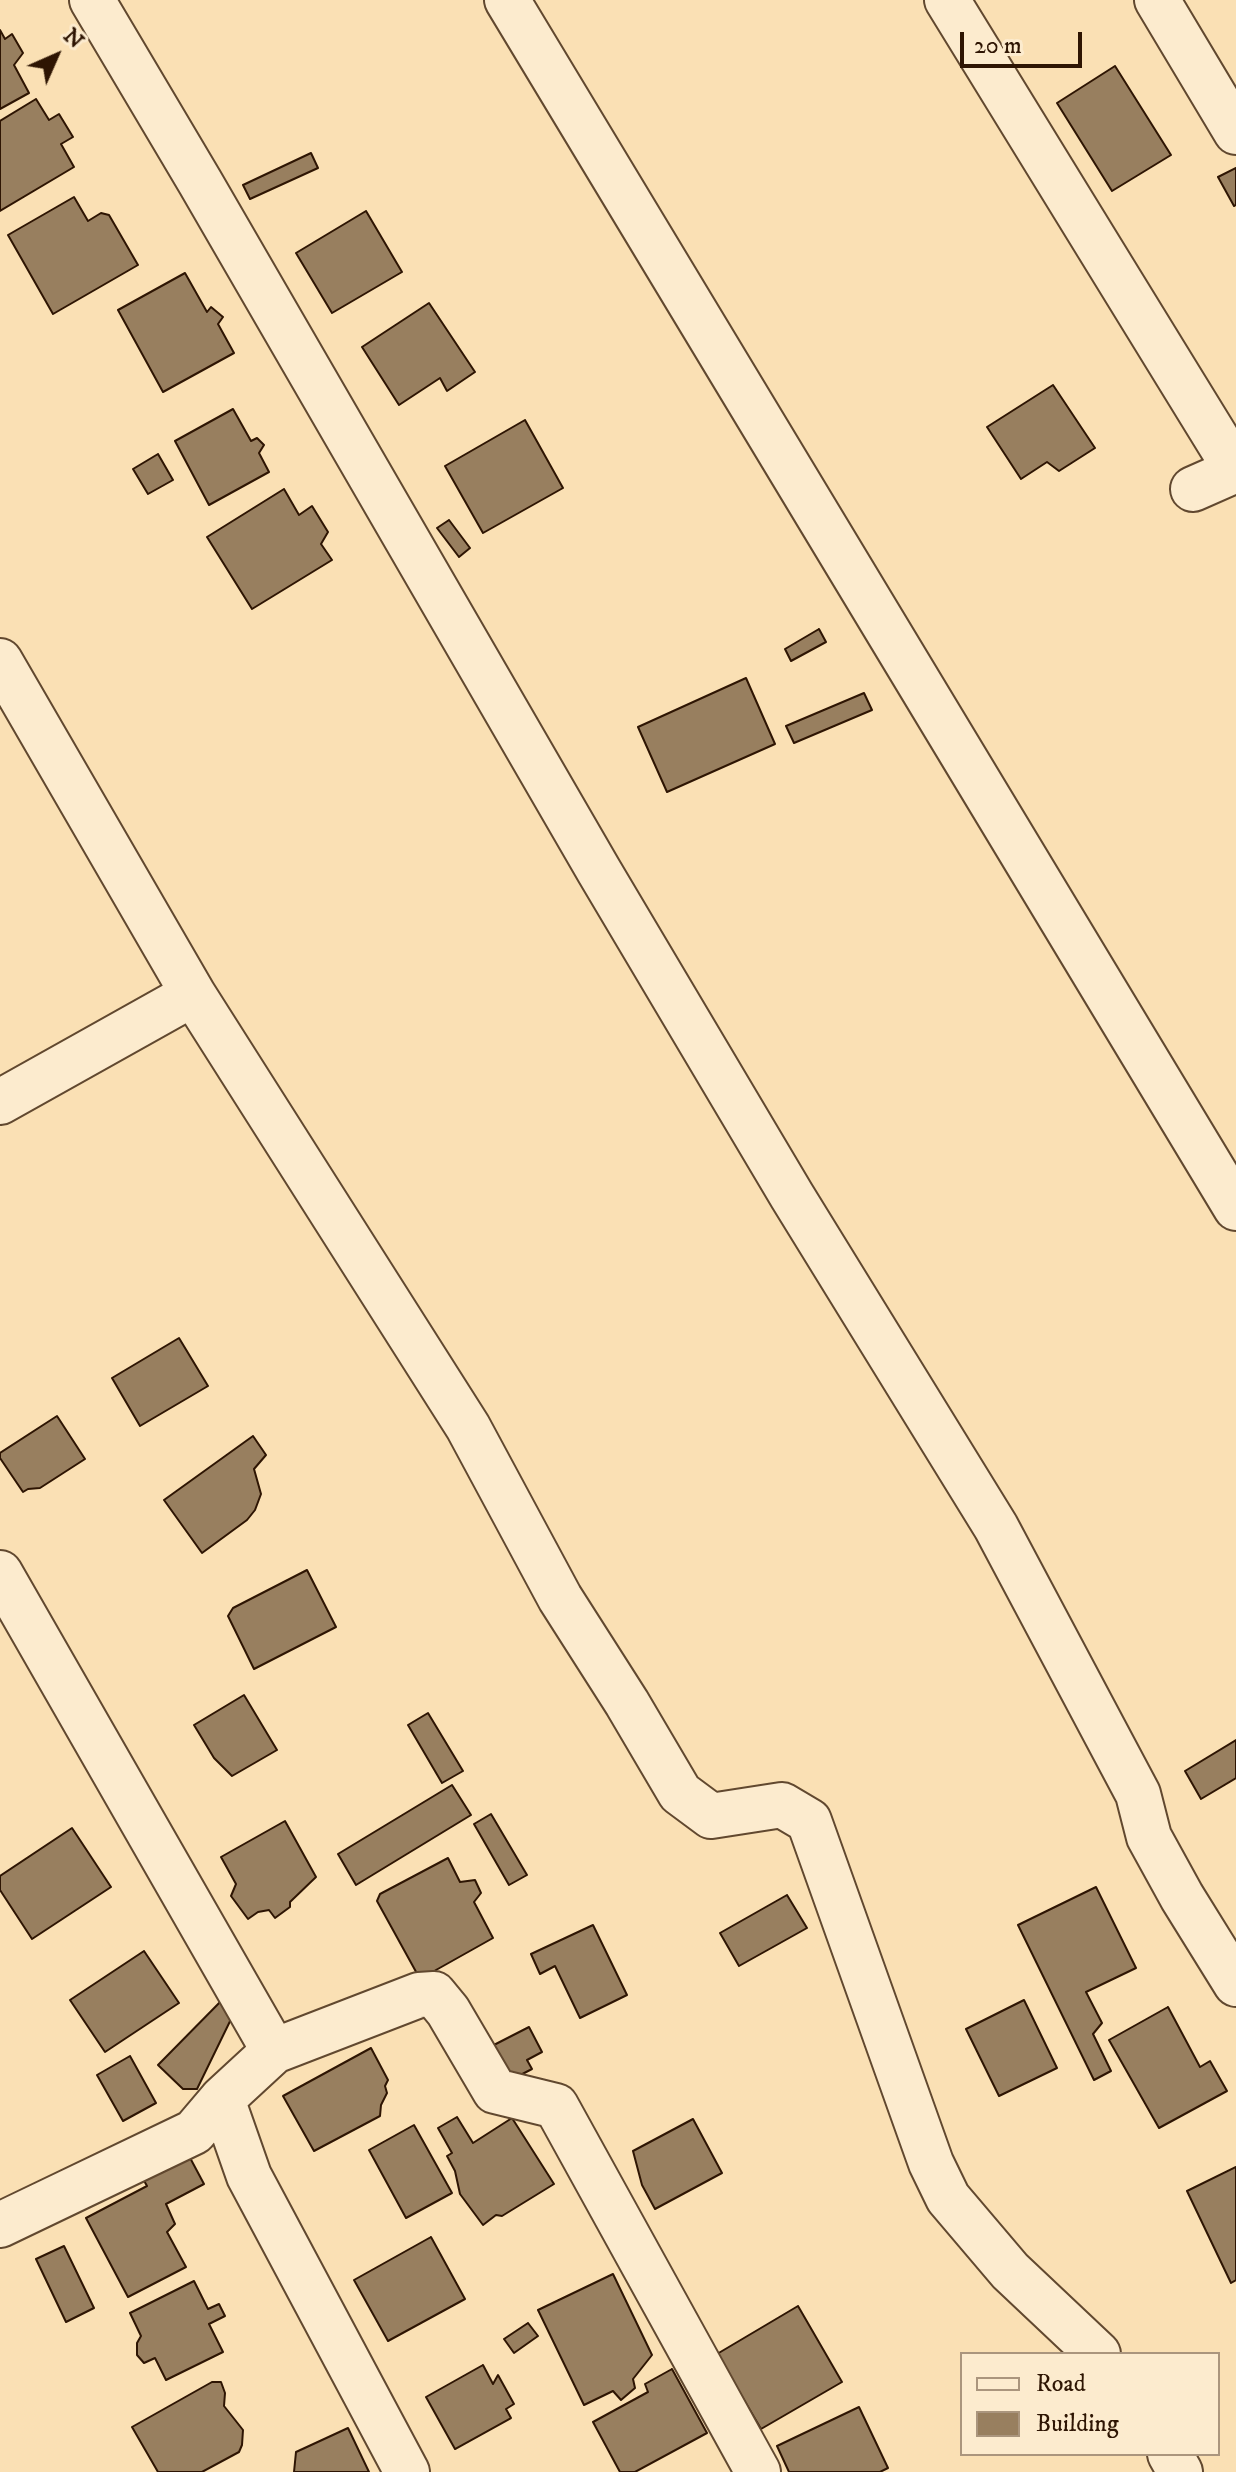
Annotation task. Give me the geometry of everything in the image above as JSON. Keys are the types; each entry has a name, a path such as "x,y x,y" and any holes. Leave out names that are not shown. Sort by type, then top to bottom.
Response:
{"street":[{"path":"92,0 607,885 792,1196 996,1527 1138,1794 1149,1837 1236,1984"},
{"path":"507,0 1236,1208"},
{"path":"947,0 1236,468 1193,489"},
{"path":"1157,0 1236,132"},
{"path":"0,661 193,994 367,1263 468,1427 560,1598 680,1793 711,1816 782,1805 809,1821 925,2149 948,2198 1010,2271 1096,2352"},
{"path":"0,1102 193,994"},
{"path":"0,1573 274,2051"},
{"path":"0,2225 194,2132 222,2099 274,2051 419,1995 434,1994 448,2011 495,2091 556,2106 758,2472"},
{"path":"222,2099 249,2176 407,2472"}],"building":[{"path":"0,30 5,39 12,34 23,53 14,65 29,93 0,109"},
{"path":"1115,66 1171,155 1112,191 1057,103"},
{"path":"36,99 49,120 59,114 73,137 61,144 74,167 0,211 0,121"},
{"path":"311,153 318,168 250,199 243,185"},
{"path":"1236,168 1236,205 1234,206 1218,177"},
{"path":"74,197 88,221 101,213 109,215 138,265 53,314 8,235"},
{"path":"366,211 402,272 332,313 296,253"},
{"path":"185,273 207,312 211,307 223,317 218,324 234,353 163,392 118,310"},
{"path":"429,303 475,372 447,391 440,378 399,405 362,347"},
{"path":"1053,385 1095,448 1059,471 1047,462 1021,479 987,427"},
{"path":"233,409 251,441 257,438 264,445 259,453 269,472 209,505 175,441"},
{"path":"525,420 563,488 483,533 445,466"},
{"path":"158,454 173,480 148,494 133,469"},
{"path":"284,489 299,515 312,506 328,532 321,544 332,560 252,609 207,537"},
{"path":"449,520 470,548 459,557 437,528"},
{"path":"819,629 826,642 791,661 785,649"},
{"path":"746,678 775,744 667,792 638,727"},
{"path":"864,693 872,710 794,743 786,726"},
{"path":"179,1338 208,1386 140,1426 112,1378"},
{"path":"57,1416 85,1459 40,1488 23,1492 0,1458 0,1453"},
{"path":"253,1436 266,1455 254,1469 261,1494 255,1510 247,1520 202,1553 164,1500"},
{"path":"307,1570 336,1627 254,1669 228,1616 233,1608"},
{"path":"244,1695 277,1750 232,1776 214,1758 194,1725"},
{"path":"428,1713 463,1771 442,1783 408,1725"},
{"path":"1236,1740 1236,1778 1201,1799 1185,1771"},
{"path":"452,1785 471,1815 356,1885 338,1854"},
{"path":"491,1814 527,1875 509,1885 474,1824"},
{"path":"285,1821 316,1877 290,1902 290,1907 275,1918 269,1910 258,1912 248,1919 231,1896 236,1884 221,1857"},
{"path":"72,1828 111,1887 32,1939 0,1890 0,1876"},
{"path":"448,1858 460,1882 475,1880 481,1893 474,1902 493,1938 420,1979 377,1901 380,1894"},
{"path":"1096,1887 1136,1968 1086,1992 1102,2023 1093,2034 1111,2071 1094,2080 1018,1925"},
{"path":"787,1895 807,1928 739,1966 720,1933"},
{"path":"593,1925 627,1995 580,2018 555,1966 540,1974 531,1954"},
{"path":"144,1951 179,2003 105,2052 70,2000"},
{"path":"226,1996 235,2011 197,2089 183,2089 158,2065"},
{"path":"1024,2000 1057,2068 999,2096 966,2029"},
{"path":"1168,2007 1200,2067 1210,2061 1227,2091 1159,2128 1109,2040"},
{"path":"529,2027 542,2052 527,2060 532,2069 505,2083 488,2048"},
{"path":"371,2048 388,2080 380,2116 314,2151 283,2096"},
{"path":"130,2056 156,2103 123,2121 97,2075"},
{"path":"457,2117 473,2143 512,2118 554,2184 483,2225 460,2194 455,2171 447,2156 452,2153 438,2128"},
{"path":"693,2119 722,2173 655,2209 642,2185 633,2151"},
{"path":"414,2125 452,2193 406,2218 369,2150"},
{"path":"188,2154 204,2184 166,2204 175,2224 167,2232 186,2267 128,2297 86,2218 147,2186 142,2177"},
{"path":"1236,2167 1236,2280 1231,2283 1187,2191"},
{"path":"431,2237 465,2299 388,2341 354,2280"},
{"path":"64,2246 94,2308 66,2322 36,2259"},
{"path":"613,2274 652,2355 633,2379 635,2388 621,2400 613,2391 584,2405 538,2310"},
{"path":"194,2281 208,2309 219,2304 225,2316 209,2324 223,2352 166,2380 155,2358 144,2363 137,2355 137,2343 141,2336 130,2313"},
{"path":"798,2306 842,2382 761,2429 717,2354"},
{"path":"528,2323 538,2336 514,2353 504,2339"},
{"path":"483,2365 493,2384 498,2375 514,2404 506,2409 511,2418 455,2449 426,2397"},
{"path":"672,2369 707,2433 635,2472 620,2472 593,2422 648,2392 645,2384"},
{"path":"212,2382 221,2382 225,2393 224,2406 243,2430 239,2452 202,2472 158,2472 132,2427"},
{"path":"859,2407 888,2468 880,2472 789,2472 777,2446"},
{"path":"348,2428 369,2472 294,2472 296,2452"}]}
